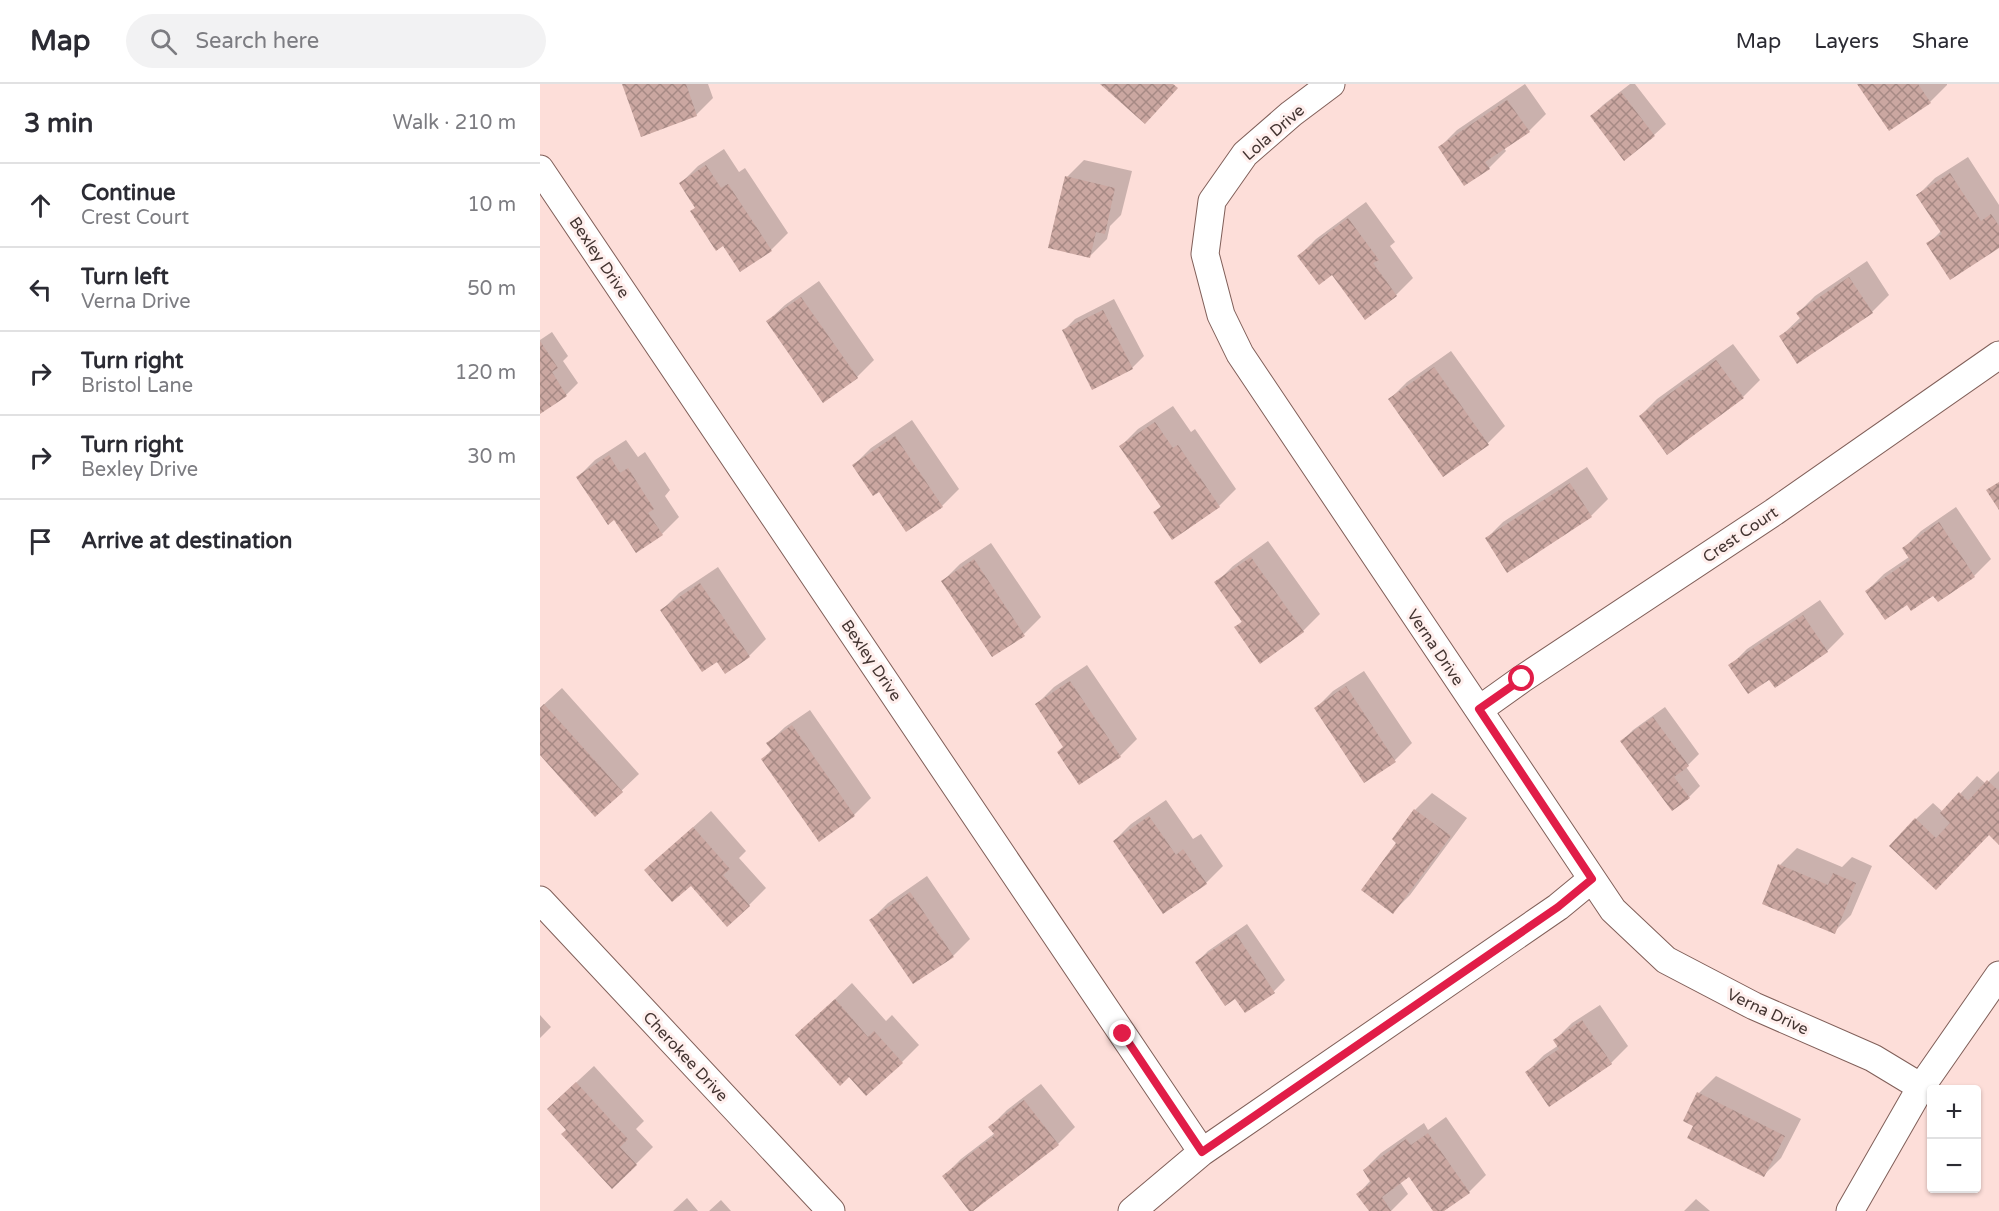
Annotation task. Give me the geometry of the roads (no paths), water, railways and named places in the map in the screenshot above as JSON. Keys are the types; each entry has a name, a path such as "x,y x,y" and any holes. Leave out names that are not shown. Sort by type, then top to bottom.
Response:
{"street":[{"name":"Lola Drive","path":"1205,254 1212,201 1245,154 1291,114 1331,84"},
{"name":"Bexley Drive","path":"540,169 1202,1152"},
{"name":"Verna Drive","path":"1205,254 1221,315 1240,354 1613,910 1666,960 1754,1006 1873,1058 1921,1087"},
{"name":"Crest Court","path":"1479,709 1774,512 1999,355"},
{"path":"1132,1211 1202,1152 1558,907 1592,879"},
{"name":"Cherokee Drive","path":"540,900 831,1211"},
{"path":"1850,1211 1921,1087 1999,975"}]}
